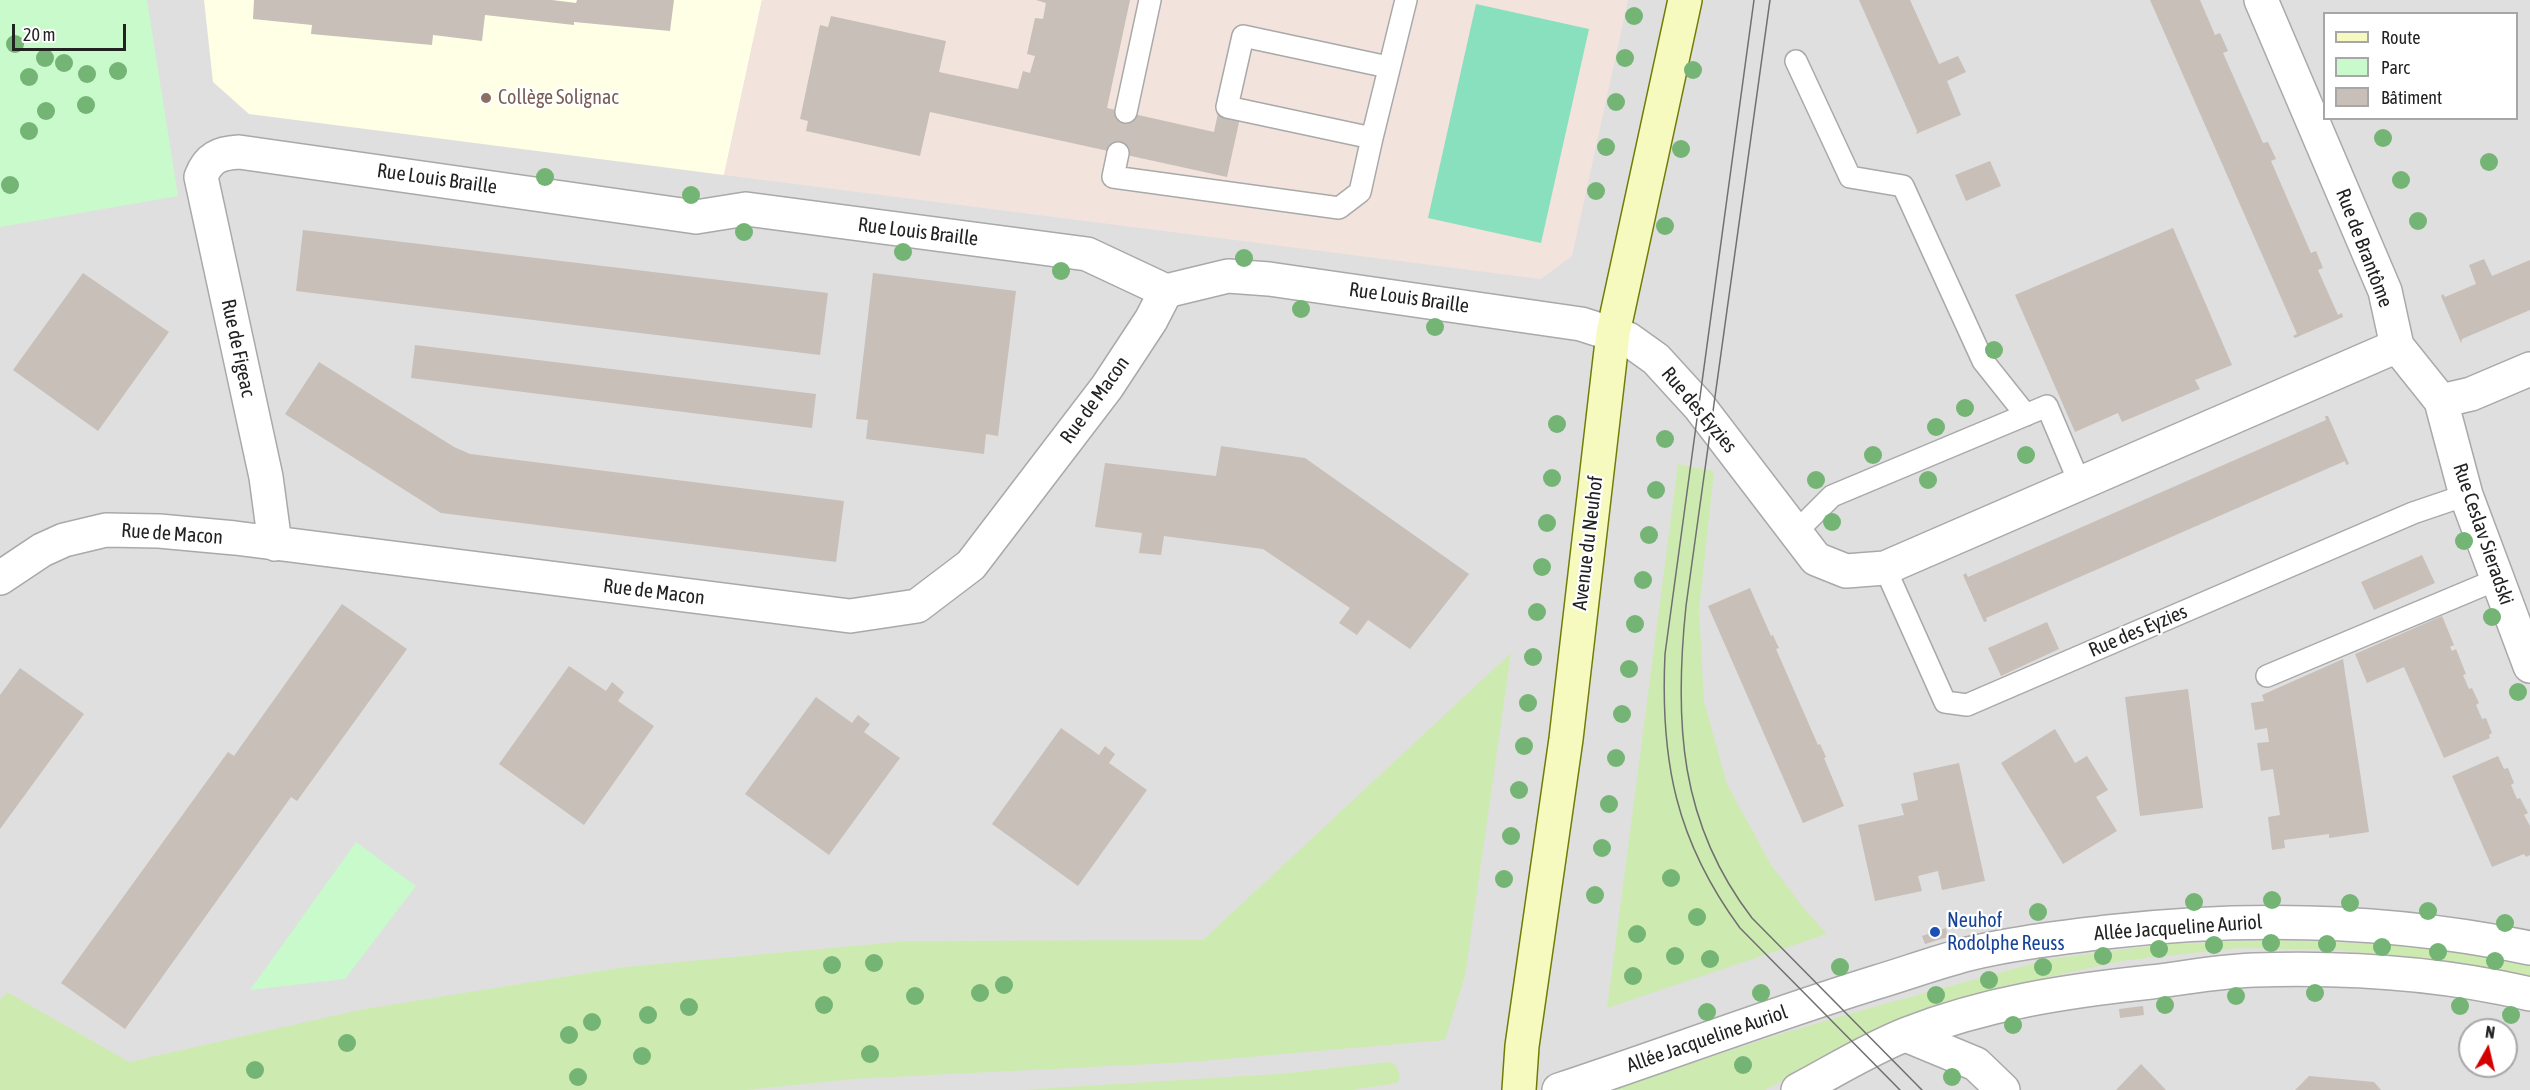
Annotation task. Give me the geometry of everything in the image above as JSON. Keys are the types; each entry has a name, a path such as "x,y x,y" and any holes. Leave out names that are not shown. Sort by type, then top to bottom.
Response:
{"street":[{"name":"Avenue du Neuhof","path":"1519,1090 1522,1046 1566,739 1613,333 1685,0"},
{"name":"Rue de Brantôme","path":"2261,0 2385,291 2397,346 2441,401"},
{"name":"Rue Louis Braille","path":"214,157 239,152 696,217 746,209 1087,254 1166,291 1228,276 1269,279 1557,319 1613,333"},
{"name":"Rue de Figeac","path":"214,157 205,166 201,177 266,477 275,544"},
{"name":"Rue de Macon","path":"0,578 42,550 64,540 106,530 159,531 850,616 917,606 971,565 1107,387 1151,320 1166,291"},
{"name":"Rue des Eyzies","path":"1613,333 1642,348 1683,387 1816,559 1846,571 1885,568 2397,346"},
{"path":"2441,401 2471,394 2530,369"},
{"name":"Rue Ceslav Sieradski","path":"2441,401 2466,495 2530,666"},
{"name":"Allée Jacqueline Auriol","path":"1559,1090 1808,1004 1969,954 2052,939 2149,927 2260,921 2356,924 2445,932 2530,948"},
{"path":"1808,1088 1879,1046 1906,1035 1981,1010 2044,995 2253,970 2378,970 2482,983 2530,994"},
{"path":"1906,1035 1976,1064 2003,1090"}],"lane":[{"path":"1126,112 1150,0"},
{"path":"1118,153 1113,177 1339,208 1360,192 1388,67 1406,0"},
{"path":"1372,138 1227,107 1229,97 1243,36 1388,67"},
{"path":"1796,61 1850,177 1903,186 1983,361 2026,414"},
{"path":"1796,532 1832,496 2047,406 2080,484"},
{"name":"Rue des Eyzies","path":"1885,568 1945,702 1967,705 2413,513 2466,495"},
{"path":"2267,676 2498,579"}],"shaded area":[{"path":"0,0 2530,0 2530,1090 0,1090"},
{"name":"Collège Solignac","path":"204,0 762,0 724,175 249,114 213,82"},
{"path":"762,0 1628,0 1572,256 1541,279 724,175"}],"green space":[{"path":"0,0 147,0 178,196 0,227"},
{"path":"1476,4 1589,29 1541,243 1428,218"},
{"path":"1678,464 1714,471 1699,610 1704,701 1727,784 1771,865 1805,910 1827,934 1607,1008"},
{"path":"1511,653 1465,976 1445,1040 1191,1062 852,1079 747,1090 0,1090 0,1000 7,992 129,1062 359,1010 625,967 907,941 1203,940"},
{"path":"356,842 416,886 345,979 250,990"},
{"path":"2281,940 2404,945 2530,964 2530,978 2469,965 2338,950 2239,948 2121,961 2022,983 1911,1017 1839,1050 1765,1090 1611,1090 1777,1035 2050,959 2166,944"},
{"path":"1389,1062 1396,1065 1400,1075 1398,1083 1351,1090 1020,1090 1278,1074"}],"building":[{"path":"254,0 552,0 576,3 577,0 674,0 670,31 574,22 574,25 485,15 482,41 433,35 432,45 311,34 312,25 253,19"},
{"path":"1036,0 1130,0 1107,108 1214,132 1218,113 1240,118 1227,177 930,112 920,156 806,131 808,121 800,119 820,25 828,27 831,16 946,41 939,72 1018,89 1023,71 1030,73 1035,56 1027,54 1035,18 1043,19 1046,3"},
{"path":"1859,0 1910,0 1939,64 1958,56 1966,72 1947,81 1961,115 1916,134 1917,131"},
{"path":"2150,0 2200,0 2215,35 2220,33 2228,51 2223,53 2263,143 2268,142 2276,159 2271,161 2311,253 2316,251 2323,268 2318,270 2338,315 2342,313 2343,317 2295,338 2293,336 2297,334"},
{"path":"1990,161 2001,186 1966,201 1955,175"},
{"path":"2173,228 2232,365 2195,380 2200,389 2122,422 2118,413 2075,432 2015,295"},
{"path":"303,230 828,293 820,355 296,291"},
{"path":"2484,259 2492,276 2530,260 2530,310 2462,339 2461,343 2441,296 2443,294 2445,297 2476,284 2469,265"},
{"path":"83,273 169,332 98,431 13,370"},
{"path":"873,273 1016,291 998,436 986,434 984,454 866,439 868,420 856,419"},
{"path":"415,345 816,394 812,428 411,378"},
{"path":"319,362 454,447 470,454 844,501 836,562 441,513 285,414"},
{"path":"2325,416 2328,416 2349,464 2346,465 2345,461 1986,618 1987,621 1984,622 1963,575 1966,573 1968,577 2326,420"},
{"path":"1221,446 1305,458 1469,574 1410,649 1368,620 1357,635 1339,623 1350,608 1263,549 1164,536 1161,555 1139,553 1142,533 1095,527 1105,463 1216,476"},
{"path":"2422,555 2435,583 2374,610 2361,582"},
{"path":"1750,588 1771,636 1773,635 1779,648 1776,649 1818,745 1820,744 1826,757 1824,758 1844,806 1803,823 1708,606"},
{"path":"342,604 407,649 297,801 291,797 125,1029 61,983 228,752 234,756"},
{"path":"2442,616 2454,645 2450,647 2452,651 2456,649 2469,689 2472,688 2479,703 2476,705 2482,719 2486,718 2492,733 2489,735 2490,738 2444,758 2404,667 2367,683 2355,654"},
{"path":"2047,622 2059,649 2001,676 1988,648"},
{"path":"2343,659 2369,832 2329,838 2329,834 2284,840 2285,848 2272,850 2268,817 2280,815 2273,769 2261,771 2257,743 2269,742 2267,728 2255,730 2251,703 2264,701 2262,695"},
{"path":"569,666 606,691 612,682 624,692 618,701 654,726 584,825 499,764"},
{"path":"20,668 84,714 0,829 0,695"},
{"path":"2188,689 2203,808 2140,816 2125,697"},
{"path":"816,697 852,723 858,715 870,724 864,732 900,758 829,855 745,794"},
{"path":"1061,728 1099,755 1105,746 1115,754 1109,763 1147,790 1078,886 992,824"},
{"path":"2055,729 2075,763 2087,756 2108,790 2096,797 2117,831 2063,864 2001,763"},
{"path":"2498,756 2504,769 2508,768 2514,783 2511,785 2517,799 2520,798 2528,813 2524,815 2530,826 2530,855 2526,857 2524,854 2492,867 2452,776"},
{"path":"1959,763 1985,881 1942,890 1938,871 1918,876 1922,891 1875,901 1858,825 1904,815 1901,804 1918,800 1913,773"},
{"path":"1946,928 1948,937 1925,944 1922,936"},
{"path":"2143,1006 2144,1015 2120,1018 2119,1009"},
{"path":"2141,1064 2166,1090 2116,1090"},
{"path":"2309,1076 2374,1082 2381,1090 2295,1090"}],"tram line":[{"path":"1754,0 1665,654 1664,693 1670,765 1687,831 1701,864 1718,896 1740,928 1900,1090"},
{"path":"1770,0 1686,606 1681,690 1682,730 1687,770 1696,808 1709,845 1728,882 1752,918 1922,1090"}],"place":[{"name":"Collège Solignac","path":"486,98"},
{"name":"Neuhof Rodolphe Reuss","path":"1935,932"}]}
